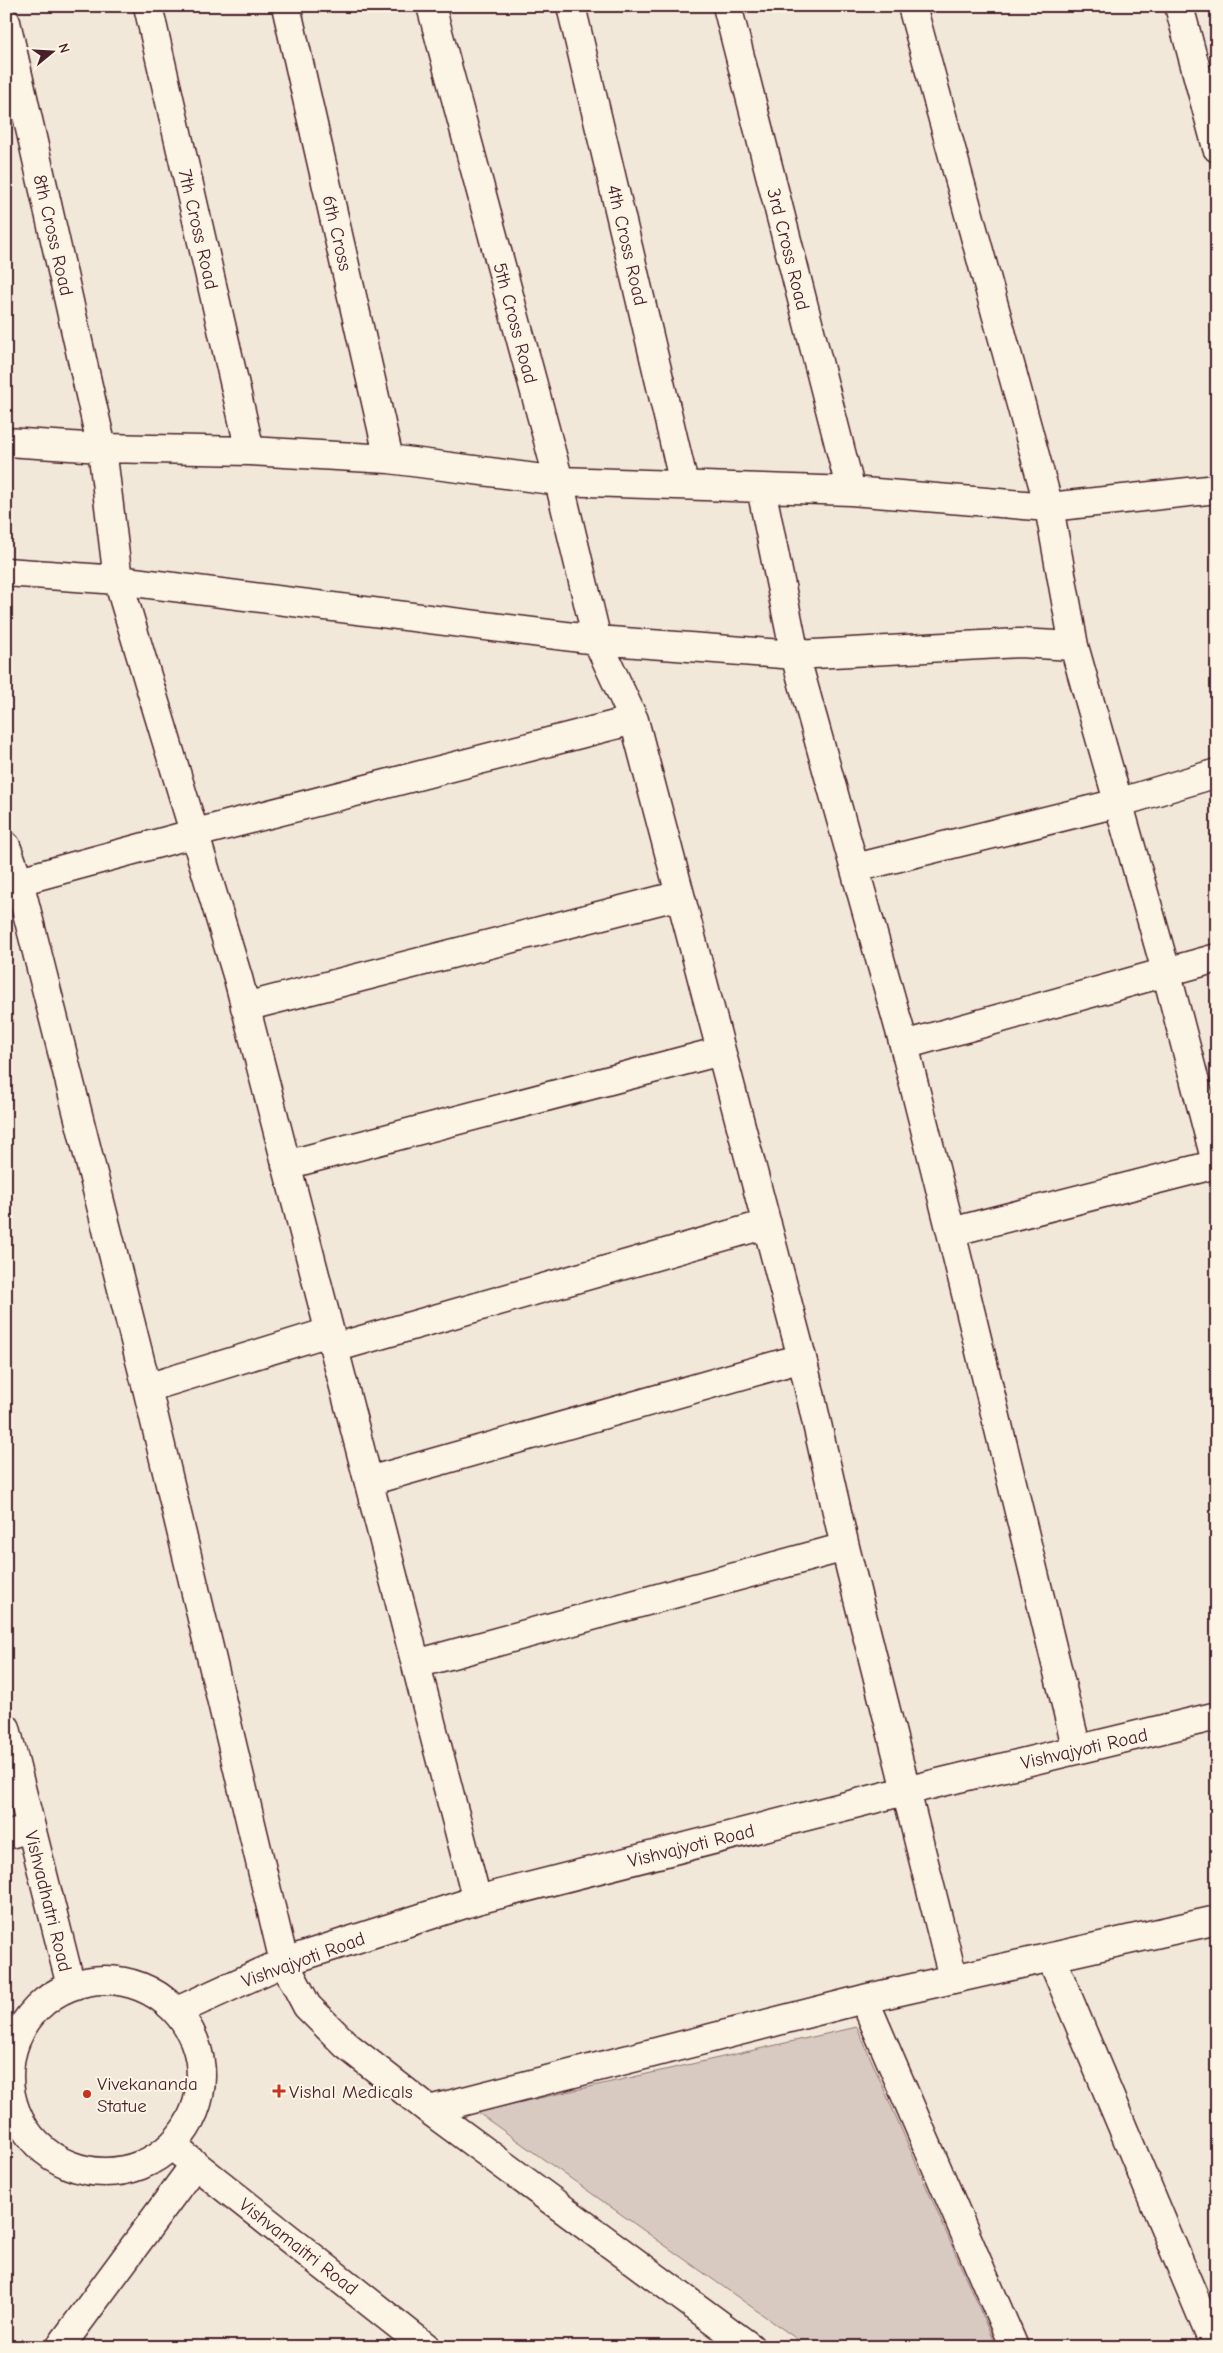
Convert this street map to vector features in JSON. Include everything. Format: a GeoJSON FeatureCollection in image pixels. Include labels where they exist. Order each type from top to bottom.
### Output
{"type":"FeatureCollection","features":[{"type":"Feature","properties":{"kind":"street","name":"7th Cross Road"},"geometry":{"type":"LineString","coordinates":[[148,6],[250,451]]}},
{"type":"Feature","properties":{"kind":"street","name":"6th Cross"},"geometry":{"type":"LineString","coordinates":[[286,6],[390,459]]}},
{"type":"Feature","properties":{"kind":"street","name":"5th Cross Road"},"geometry":{"type":"LineString","coordinates":[[431,6],[559,481],[598,640],[634,720],[802,1358],[845,1547],[953,1978]]}},
{"type":"Feature","properties":{"kind":"street","name":"4th Cross Road"},"geometry":{"type":"LineString","coordinates":[[571,6],[684,484]]}},
{"type":"Feature","properties":{"kind":"street","name":"3rd Cross Road"},"geometry":{"type":"LineString","coordinates":[[727,6],[851,491]]}},
{"type":"Feature","properties":{"kind":"street"},"geometry":{"type":"LineString","coordinates":[[912,6],[1049,506],[1074,646],[1166,971],[1217,1164],[952,1232]]}},
{"type":"Feature","properties":{"kind":"street"},"geometry":{"type":"LineString","coordinates":[[1179,6],[1217,148]]}},
{"type":"Feature","properties":{"kind":"street","name":"8th Cross Road"},"geometry":{"type":"LineString","coordinates":[[6,22],[102,448],[118,580],[196,833],[245,1007],[477,1900]]}},
{"type":"Feature","properties":{"kind":"street"},"geometry":{"type":"LineString","coordinates":[[6,442],[102,448],[250,451],[390,459],[559,481],[851,491],[1049,506],[1217,489]]}},
{"type":"Feature","properties":{"kind":"street"},"geometry":{"type":"LineString","coordinates":[[761,488],[795,655],[904,1045],[952,1232],[1077,1750]]}},
{"type":"Feature","properties":{"kind":"street"},"geometry":{"type":"LineString","coordinates":[[6,572],[118,580],[598,640],[795,655],[1019,643],[1074,646]]}},
{"type":"Feature","properties":{"kind":"street"},"geometry":{"type":"LineString","coordinates":[[19,882],[196,833],[634,720]]}},
{"type":"Feature","properties":{"kind":"street"},"geometry":{"type":"LineString","coordinates":[[855,868],[1118,803],[1217,773]]}},
{"type":"Feature","properties":{"kind":"street"},"geometry":{"type":"LineString","coordinates":[[6,846],[19,882],[147,1388],[284,1962],[307,2006],[346,2045],[429,2110],[750,2347]]}},
{"type":"Feature","properties":{"kind":"street"},"geometry":{"type":"LineString","coordinates":[[245,1007],[680,895]]}},
{"type":"Feature","properties":{"kind":"street"},"geometry":{"type":"LineString","coordinates":[[904,1045],[1217,958]]}},
{"type":"Feature","properties":{"kind":"street"},"geometry":{"type":"LineString","coordinates":[[286,1165],[721,1051]]}},
{"type":"Feature","properties":{"kind":"street"},"geometry":{"type":"LineString","coordinates":[[147,1388],[767,1224]]}},
{"type":"Feature","properties":{"kind":"street"},"geometry":{"type":"LineString","coordinates":[[369,1481],[802,1358]]}},
{"type":"Feature","properties":{"kind":"street"},"geometry":{"type":"LineString","coordinates":[[416,1664],[845,1547]]}},
{"type":"Feature","properties":{"kind":"street","name":"Vishvajyoti Road"},"geometry":{"type":"LineString","coordinates":[[176,2011],[284,1962],[477,1900],[905,1791],[1217,1716]]}},
{"type":"Feature","properties":{"kind":"street","name":"Vishvadhatri Road"},"geometry":{"type":"LineString","coordinates":[[6,1728],[19,1832],[71,1986]]}},
{"type":"Feature","properties":{"kind":"street"},"geometry":{"type":"LineString","coordinates":[[429,2110],[864,1999],[1217,1920]]}},
{"type":"Feature","properties":{"kind":"street"},"geometry":{"type":"LineString","coordinates":[[1051,1957],[1215,2347]]}},
{"type":"Feature","properties":{"kind":"street"},"geometry":{"type":"LineString","coordinates":[[90,1980],[121,1980],[151,1991],[176,2011],[194,2037],[202,2068],[199,2101],[186,2130],[172,2146],[164,2153],[136,2169],[105,2174],[73,2168],[45,2152],[24,2128],[11,2098],[8,2067],[17,2036],[35,2010],[60,1990],[71,1986],[90,1980]]}},
{"type":"Feature","properties":{"kind":"street"},"geometry":{"type":"LineString","coordinates":[[864,1999],[1014,2347]]}},
{"type":"Feature","properties":{"kind":"street","name":"Vishvamaitri Road"},"geometry":{"type":"LineString","coordinates":[[172,2146],[426,2347]]}},
{"type":"Feature","properties":{"kind":"street"},"geometry":{"type":"LineString","coordinates":[[60,2347],[195,2164]]}},
{"type":"Feature","properties":{"kind":"shaded area"},"geometry":{"type":"Polygon","coordinates":[[[857,2027],[996,2347],[808,2347],[477,2112],[857,2027]]]}},
{"type":"Feature","properties":{"kind":"place","name":"Vishal Medicals"},"geometry":{"type":"Point","coordinates":[279,2091]}},
{"type":"Feature","properties":{"kind":"place","name":"Vivekananda Statue"},"geometry":{"type":"Point","coordinates":[87,2094]}}]}
